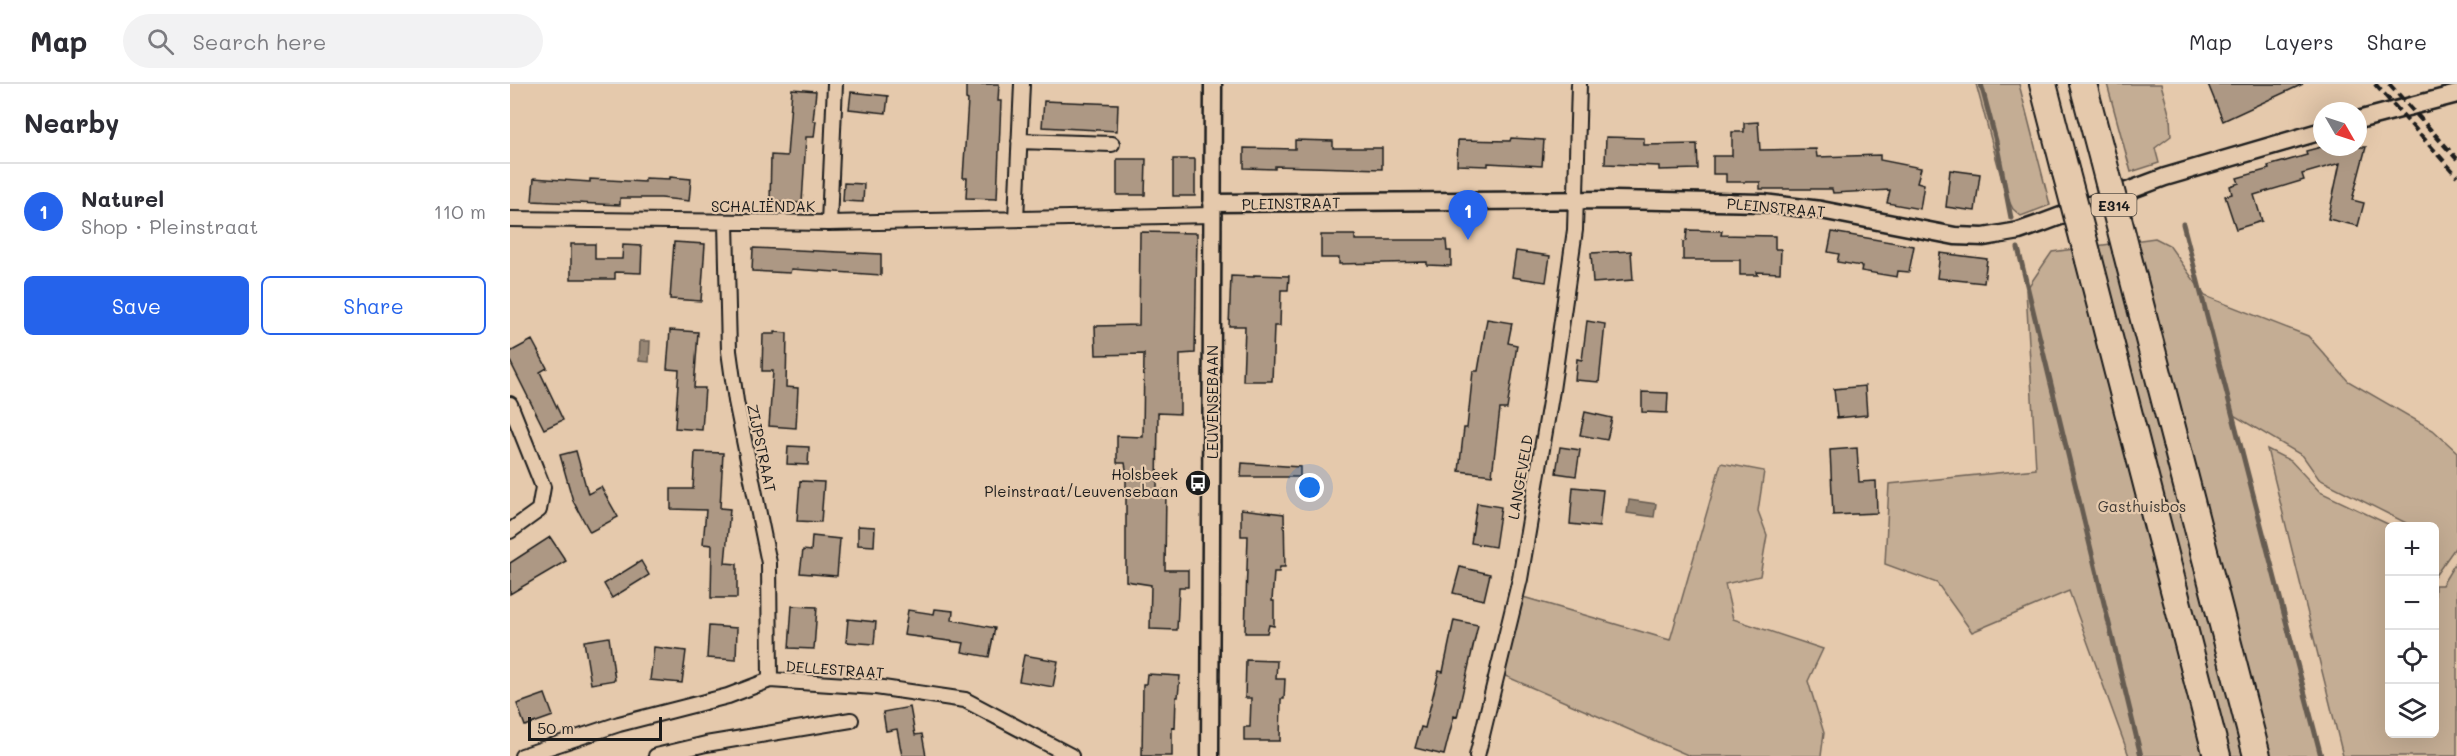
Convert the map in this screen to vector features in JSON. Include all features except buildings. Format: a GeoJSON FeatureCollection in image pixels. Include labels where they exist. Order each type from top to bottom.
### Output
{"type":"FeatureCollection","features":[{"type":"Feature","properties":{"kind":"highway","name":"E314"},"geometry":{"type":"LineString","coordinates":[[2043,84],[2217,756]]}},
{"type":"Feature","properties":{"kind":"highway","name":"E314"},"geometry":{"type":"LineString","coordinates":[[2083,84],[2257,756]]}},
{"type":"Feature","properties":{"kind":"street"},"geometry":{"type":"LineString","coordinates":[[830,223],[835,84]]}},
{"type":"Feature","properties":{"kind":"street"},"geometry":{"type":"LineString","coordinates":[[1016,219],[1022,84]]}},
{"type":"Feature","properties":{"kind":"street","name":"LEUVENSEBAAN"},"geometry":{"type":"LineString","coordinates":[[1210,756],[1214,84]]}},
{"type":"Feature","properties":{"kind":"street","name":"LANGEVELD"},"geometry":{"type":"LineString","coordinates":[[1477,756],[1520,579],[1552,390],[1575,230],[1579,84]]}},
{"type":"Feature","properties":{"kind":"street"},"geometry":{"type":"LineString","coordinates":[[2367,118],[2457,94]]}},
{"type":"Feature","properties":{"kind":"street","name":"PLEINSTRAAT"},"geometry":{"type":"LineString","coordinates":[[1212,209],[1577,201],[1762,203],[1831,212],[1955,236],[1984,237],[2019,231],[2042,224],[2164,177],[2313,134]]}},
{"type":"Feature","properties":{"kind":"street"},"geometry":{"type":"LineString","coordinates":[[1019,141],[1113,144]]}},
{"type":"Feature","properties":{"kind":"street","name":"SCHALIËNDAK"},"geometry":{"type":"LineString","coordinates":[[510,219],[830,223],[1016,219],[1212,209]]}},
{"type":"Feature","properties":{"kind":"street","name":"ZIJPSTRAAT"},"geometry":{"type":"LineString","coordinates":[[726,222],[729,351],[735,401],[770,563],[770,680]]}},
{"type":"Feature","properties":{"kind":"street"},"geometry":{"type":"LineString","coordinates":[[510,404],[543,488],[539,510],[510,531]]}},
{"type":"Feature","properties":{"kind":"street","name":"DELLESTRAAT"},"geometry":{"type":"LineString","coordinates":[[522,756],[620,724],[728,696],[770,680],[876,687],[965,700],[1071,756]]}},
{"type":"Feature","properties":{"kind":"street"},"geometry":{"type":"LineString","coordinates":[[656,756],[705,744],[851,720]]}},
{"type":"Feature","properties":{"kind":"green space"},"geometry":{"type":"Polygon","coordinates":[[[1976,84],[2019,84],[2050,205],[2021,216],[2013,209],[2006,195],[1976,84]]]}},
{"type":"Feature","properties":{"kind":"green space"},"geometry":{"type":"Polygon","coordinates":[[[2107,84],[2161,84],[2170,117],[2171,136],[2155,148],[2159,163],[2131,172],[2107,84]]]}},
{"type":"Feature","properties":{"kind":"green space","name":"Gasthuisbos"},"geometry":{"type":"Polygon","coordinates":[[[2155,238],[2169,245],[2205,296],[2308,336],[2348,381],[2433,430],[2457,452],[2457,545],[2439,570],[2439,522],[2404,522],[2319,479],[2303,456],[2232,414],[2321,756],[2129,756],[2069,591],[1972,632],[1937,583],[1885,564],[1889,484],[2036,469],[2026,290],[2052,252],[2155,238]]]}},
{"type":"Feature","properties":{"kind":"green space"},"geometry":{"type":"Polygon","coordinates":[[[2267,449],[2291,461],[2320,492],[2385,523],[2385,738],[2439,738],[2439,585],[2442,585],[2457,560],[2457,756],[2343,756],[2267,449]]]}},
{"type":"Feature","properties":{"kind":"green space"},"geometry":{"type":"Polygon","coordinates":[[[1721,463],[1764,471],[1758,511],[1767,535],[1760,576],[1725,584],[1733,619],[1823,649],[1808,681],[1824,733],[1821,756],[1690,756],[1503,675],[1523,597],[1670,640],[1721,463]]]}},
{"type":"Feature","properties":{"kind":"shaded area"},"geometry":{"type":"Polygon","coordinates":[[[640,341],[650,341],[649,362],[639,361],[640,341]]]}},
{"type":"Feature","properties":{"kind":"shaded area"},"geometry":{"type":"Polygon","coordinates":[[[1629,500],[1656,504],[1654,517],[1627,513],[1629,500]]]}},
{"type":"Feature","properties":{"kind":"waterway"},"geometry":{"type":"LineString","coordinates":[[1981,84],[1996,141],[2011,218]]}},
{"type":"Feature","properties":{"kind":"waterway"},"geometry":{"type":"LineString","coordinates":[[2183,224],[2321,756]]}},
{"type":"Feature","properties":{"kind":"waterway"},"geometry":{"type":"LineString","coordinates":[[2018,248],[2141,756]]}},
{"type":"Feature","properties":{"kind":"railway"},"geometry":{"type":"LineString","coordinates":[[2375,84],[2457,176]]}},
{"type":"Feature","properties":{"kind":"railway"},"geometry":{"type":"LineString","coordinates":[[2389,84],[2457,159]]}},
{"type":"Feature","properties":{"kind":"place","name":"Naturel"},"geometry":{"type":"Point","coordinates":[1468,240]}},
{"type":"Feature","properties":{"kind":"place","name":"Holsbeek Pleinstraat/Leuvensebaan"},"geometry":{"type":"Point","coordinates":[1198,483]}}]}
